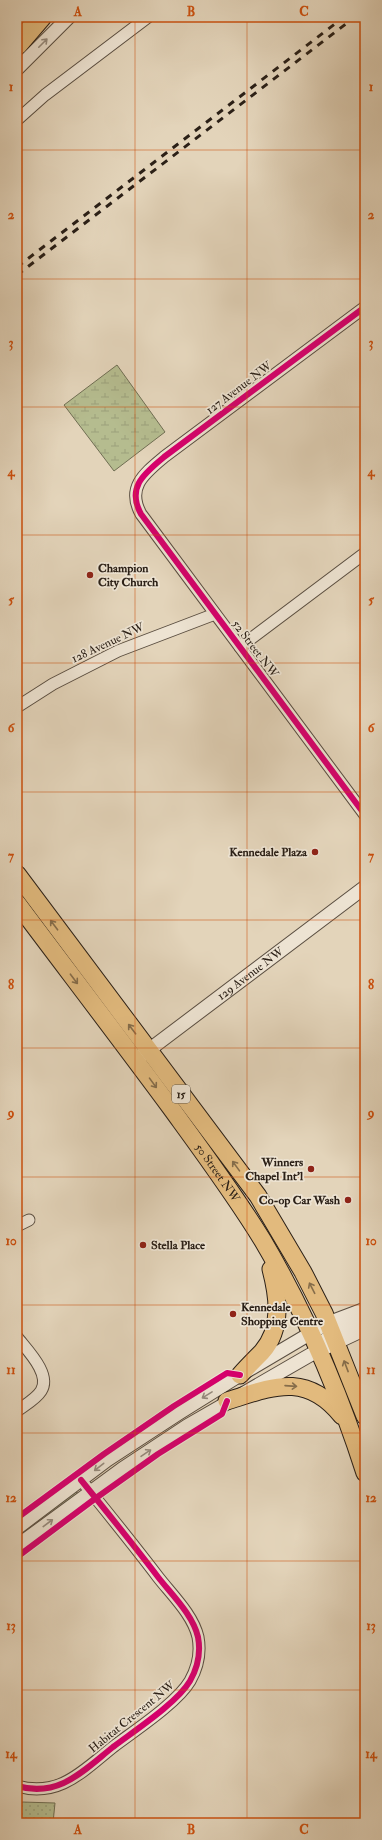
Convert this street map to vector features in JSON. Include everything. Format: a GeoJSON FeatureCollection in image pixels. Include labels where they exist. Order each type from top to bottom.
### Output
{"type":"FeatureCollection","features":[{"type":"Feature","properties":{"kind":"highway"},"geometry":{"type":"LineString","coordinates":[[17,45],[41,17]]}},
{"type":"Feature","properties":{"kind":"main road","name":"50 Street NW"},"geometry":{"type":"LineString","coordinates":[[17,874],[142,1056],[264,1243],[320,1350],[348,1423],[365,1473]]}},
{"type":"Feature","properties":{"kind":"main road","name":"50 Street NW"},"geometry":{"type":"LineString","coordinates":[[17,903],[258,1196],[303,1272],[333,1334],[365,1416]]}},
{"type":"Feature","properties":{"kind":"main road"},"geometry":{"type":"LineString","coordinates":[[240,1375],[270,1340],[276,1320],[277,1294],[264,1243]]}},
{"type":"Feature","properties":{"kind":"main road"},"geometry":{"type":"LineString","coordinates":[[227,1402],[274,1386],[299,1386],[316,1392],[323,1397],[348,1423]]}},
{"type":"Feature","properties":{"kind":"street"},"geometry":{"type":"LineString","coordinates":[[17,69],[69,17]]}},
{"type":"Feature","properties":{"kind":"street"},"geometry":{"type":"LineString","coordinates":[[17,120],[45,95],[148,17]]}},
{"type":"Feature","properties":{"kind":"street","name":"127 Avenue NW"},"geometry":{"type":"LineString","coordinates":[[135,493],[143,476],[164,457],[365,307]]}},
{"type":"Feature","properties":{"kind":"street","name":"52 Street NW"},"geometry":{"type":"LineString","coordinates":[[135,493],[136,504],[140,514],[365,815]]}},
{"type":"Feature","properties":{"kind":"street"},"geometry":{"type":"LineString","coordinates":[[240,647],[365,553]]}},
{"type":"Feature","properties":{"kind":"street","name":"128 Avenue NW"},"geometry":{"type":"LineString","coordinates":[[17,707],[53,684],[118,651],[215,614]]}},
{"type":"Feature","properties":{"kind":"street","name":"129 Avenue NW"},"geometry":{"type":"LineString","coordinates":[[142,1056],[365,887]]}},
{"type":"Feature","properties":{"kind":"street"},"geometry":{"type":"LineString","coordinates":[[17,1226],[29,1220]]}},
{"type":"Feature","properties":{"kind":"street"},"geometry":{"type":"LineString","coordinates":[[17,1546],[91,1491],[154,1447],[227,1402],[320,1350],[333,1334],[365,1309]]}},
{"type":"Feature","properties":{"kind":"street"},"geometry":{"type":"LineString","coordinates":[[333,1334],[365,1317]]}},
{"type":"Feature","properties":{"kind":"street"},"geometry":{"type":"LineString","coordinates":[[17,1528],[134,1442],[240,1375],[312,1333],[333,1334],[365,1328]]}},
{"type":"Feature","properties":{"kind":"street"},"geometry":{"type":"LineString","coordinates":[[17,1337],[42,1370],[44,1383],[41,1391],[17,1411]]}},
{"type":"Feature","properties":{"kind":"street","name":"Habitat Crescent NW"},"geometry":{"type":"LineString","coordinates":[[17,1786],[32,1789],[50,1788],[73,1778],[176,1698],[191,1680],[199,1662],[200,1650],[198,1636],[184,1610],[81,1480]]}},
{"type":"Feature","properties":{"kind":"green space"},"geometry":{"type":"Polygon","coordinates":[[[117,365],[165,432],[114,471],[64,405],[117,365]]]}},
{"type":"Feature","properties":{"kind":"green space"},"geometry":{"type":"Polygon","coordinates":[[[76,1492],[79,1494],[17,1540],[17,1534],[70,1494],[76,1492]]]}},
{"type":"Feature","properties":{"kind":"green space"},"geometry":{"type":"Polygon","coordinates":[[[22,1802],[55,1803],[53,1823],[18,1823],[22,1802]]]}},
{"type":"Feature","properties":{"kind":"railway"},"geometry":{"type":"LineString","coordinates":[[17,267],[344,17]]}},
{"type":"Feature","properties":{"kind":"railway"},"geometry":{"type":"LineString","coordinates":[[17,275],[355,17]]}},
{"type":"Feature","properties":{"kind":"cycle path"},"geometry":{"type":"LineString","coordinates":[[365,307],[164,457],[144,475],[137,488],[136,496],[141,514],[365,815]]}},
{"type":"Feature","properties":{"kind":"cycle path"},"geometry":{"type":"LineString","coordinates":[[17,1518],[104,1454],[174,1406],[227,1373],[240,1375]]}},
{"type":"Feature","properties":{"kind":"cycle path"},"geometry":{"type":"LineString","coordinates":[[17,1557],[158,1454],[222,1414],[227,1401]]}},
{"type":"Feature","properties":{"kind":"cycle path"},"geometry":{"type":"LineString","coordinates":[[17,1786],[32,1789],[46,1788],[70,1780],[81,1773],[175,1698],[190,1681],[198,1660],[198,1637],[192,1621],[187,1613],[81,1480]]}},
{"type":"Feature","properties":{"kind":"place","name":"Champion City Church"},"geometry":{"type":"Point","coordinates":[90,575]}},
{"type":"Feature","properties":{"kind":"place","name":"Kennedale Plaza"},"geometry":{"type":"Point","coordinates":[315,852]}},
{"type":"Feature","properties":{"kind":"place","name":"Winners Chapel Int'l"},"geometry":{"type":"Point","coordinates":[311,1169]}},
{"type":"Feature","properties":{"kind":"place","name":"Co-op Car Wash"},"geometry":{"type":"Point","coordinates":[348,1200]}},
{"type":"Feature","properties":{"kind":"place","name":"Stella Place"},"geometry":{"type":"Point","coordinates":[143,1245]}},
{"type":"Feature","properties":{"kind":"place","name":"Kennedale Shopping Centre"},"geometry":{"type":"Point","coordinates":[233,1314]}}]}
